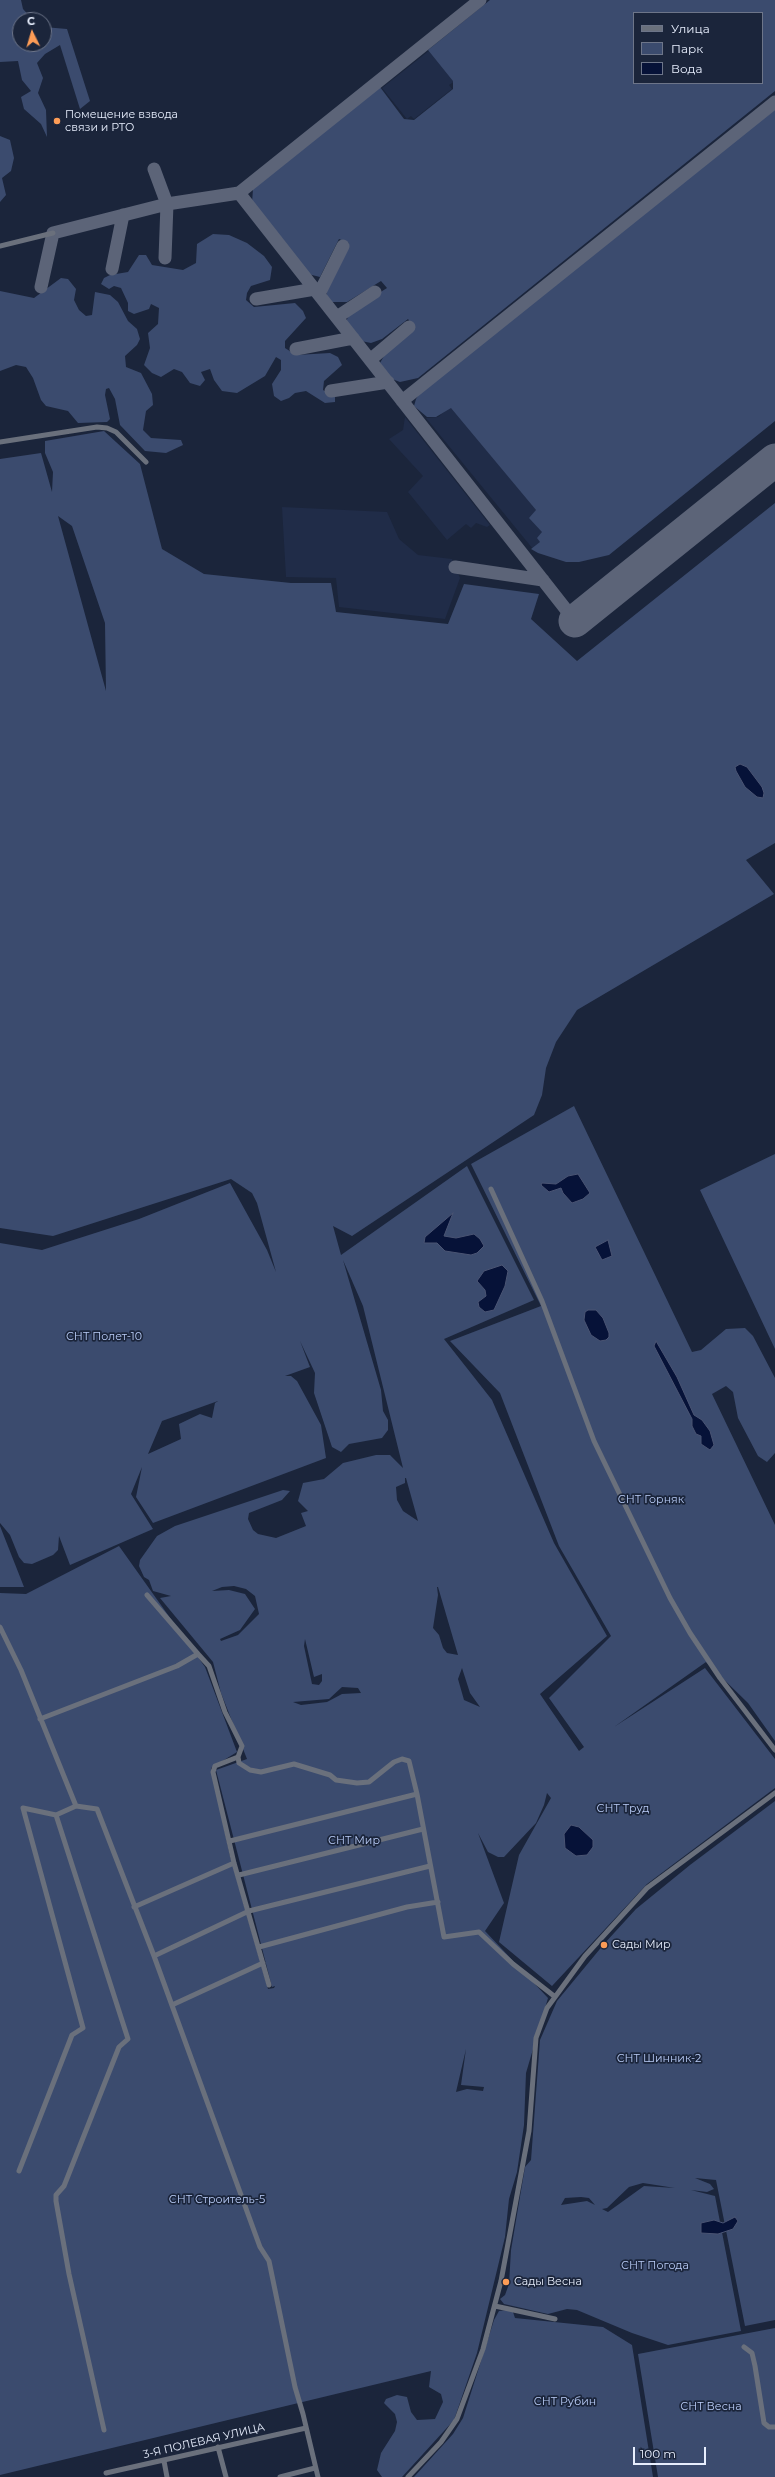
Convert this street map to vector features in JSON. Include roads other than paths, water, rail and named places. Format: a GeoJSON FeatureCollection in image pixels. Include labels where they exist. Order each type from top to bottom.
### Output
{"type":"FeatureCollection","features":[{"type":"Feature","properties":{"kind":"street"},"geometry":{"type":"LineString","coordinates":[[0,246],[53,232]]}},
{"type":"Feature","properties":{"kind":"street"},"geometry":{"type":"LineString","coordinates":[[0,442],[97,427],[107,428],[116,432],[146,462]]}},
{"type":"Feature","properties":{"kind":"street"},"geometry":{"type":"LineString","coordinates":[[491,1189],[542,1301],[597,1448],[670,1598],[690,1633],[720,1678],[775,1750]]}},
{"type":"Feature","properties":{"kind":"street"},"geometry":{"type":"LineString","coordinates":[[147,1595],[209,1666],[225,1712],[242,1746],[238,1757],[240,1763],[250,1770],[261,1772],[294,1764],[330,1775],[336,1780],[357,1784],[369,1782],[394,1762],[402,1759],[409,1761],[417,1794],[444,1937],[479,1932],[513,1964],[554,1996]]}},
{"type":"Feature","properties":{"kind":"street"},"geometry":{"type":"LineString","coordinates":[[0,1628],[21,1670],[76,1806]]}},
{"type":"Feature","properties":{"kind":"street"},"geometry":{"type":"LineString","coordinates":[[40,1719],[177,1666],[198,1654]]}},
{"type":"Feature","properties":{"kind":"street"},"geometry":{"type":"LineString","coordinates":[[238,1757],[215,1766],[212,1772],[230,1841],[234,1863],[239,1875],[269,1985]]}},
{"type":"Feature","properties":{"kind":"street"},"geometry":{"type":"LineString","coordinates":[[408,2477],[441,2442],[457,2419],[483,2349],[501,2281],[529,2132],[536,2038],[547,2008],[554,1996],[603,1935],[647,1888],[775,1793]]}},
{"type":"Feature","properties":{"kind":"street"},"geometry":{"type":"LineString","coordinates":[[230,1841],[417,1794]]}},
{"type":"Feature","properties":{"kind":"street"},"geometry":{"type":"LineString","coordinates":[[19,2171],[72,2035],[83,2028],[23,1808],[56,1815],[76,1806],[97,1810],[154,1956],[260,2247],[269,2262],[294,2387],[318,2477]]}},
{"type":"Feature","properties":{"kind":"street"},"geometry":{"type":"LineString","coordinates":[[56,1815],[128,2039],[118,2047],[64,2186],[56,2195],[69,2274],[104,2430]]}},
{"type":"Feature","properties":{"kind":"street"},"geometry":{"type":"LineString","coordinates":[[239,1875],[423,1829]]}},
{"type":"Feature","properties":{"kind":"street"},"geometry":{"type":"LineString","coordinates":[[134,1907],[234,1863]]}},
{"type":"Feature","properties":{"kind":"street"},"geometry":{"type":"LineString","coordinates":[[154,1956],[249,1911],[430,1866]]}},
{"type":"Feature","properties":{"kind":"street"},"geometry":{"type":"LineString","coordinates":[[259,1947],[408,1907],[438,1902]]}},
{"type":"Feature","properties":{"kind":"street"},"geometry":{"type":"LineString","coordinates":[[172,2005],[263,1963]]}},
{"type":"Feature","properties":{"kind":"street"},"geometry":{"type":"LineString","coordinates":[[495,2306],[556,2319]]}},
{"type":"Feature","properties":{"kind":"street"},"geometry":{"type":"LineString","coordinates":[[744,2346],[752,2353],[764,2422],[769,2427],[775,2427]]}},
{"type":"Feature","properties":{"kind":"street","name":"3-Я ПОЛЕВАЯ УЛИЦА"},"geometry":{"type":"LineString","coordinates":[[106,2473],[306,2428]]}},
{"type":"Feature","properties":{"kind":"street"},"geometry":{"type":"LineString","coordinates":[[218,2447],[226,2477]]}},
{"type":"Feature","properties":{"kind":"street"},"geometry":{"type":"LineString","coordinates":[[164,2461],[167,2477]]}},
{"type":"Feature","properties":{"kind":"street"},"geometry":{"type":"LineString","coordinates":[[280,2477],[315,2468]]}},
{"type":"Feature","properties":{"kind":"water"},"geometry":{"type":"Polygon","coordinates":[[[740,764],[747,767],[762,787],[764,793],[763,798],[757,797],[745,787],[735,767],[740,764]]]}},
{"type":"Feature","properties":{"kind":"water"},"geometry":{"type":"Polygon","coordinates":[[[578,1174],[590,1193],[583,1199],[572,1203],[563,1193],[561,1188],[549,1192],[541,1185],[542,1183],[556,1184],[568,1176],[578,1174]]]}},
{"type":"Feature","properties":{"kind":"water"},"geometry":{"type":"Polygon","coordinates":[[[453,1213],[444,1236],[456,1238],[474,1234],[480,1239],[484,1246],[477,1253],[471,1255],[445,1251],[437,1243],[424,1243],[425,1237],[453,1213]]]}},
{"type":"Feature","properties":{"kind":"water"},"geometry":{"type":"Polygon","coordinates":[[[608,1240],[612,1256],[602,1260],[595,1247],[608,1240]]]}},
{"type":"Feature","properties":{"kind":"water"},"geometry":{"type":"Polygon","coordinates":[[[502,1265],[508,1271],[505,1286],[494,1310],[485,1312],[479,1307],[478,1302],[486,1296],[485,1290],[477,1281],[484,1271],[502,1265]]]}},
{"type":"Feature","properties":{"kind":"water"},"geometry":{"type":"Polygon","coordinates":[[[588,1310],[596,1310],[603,1318],[609,1333],[609,1337],[606,1340],[600,1341],[591,1335],[584,1320],[585,1312],[588,1310]]]}},
{"type":"Feature","properties":{"kind":"water"},"geometry":{"type":"Polygon","coordinates":[[[656,1341],[677,1377],[694,1415],[702,1420],[710,1431],[714,1445],[710,1450],[701,1444],[701,1436],[696,1434],[692,1426],[692,1419],[654,1346],[656,1341]]]}},
{"type":"Feature","properties":{"kind":"water"},"geometry":{"type":"Polygon","coordinates":[[[571,1825],[579,1827],[593,1840],[593,1847],[587,1855],[576,1856],[565,1848],[564,1834],[571,1825]]]}},
{"type":"Feature","properties":{"kind":"water"},"geometry":{"type":"Polygon","coordinates":[[[735,2217],[738,2221],[733,2229],[718,2234],[701,2233],[701,2223],[714,2220],[723,2223],[735,2217]]]}},
{"type":"Feature","properties":{"kind":"place","name":"Помещение взвода связи и РТО"},"geometry":{"type":"Point","coordinates":[57,121]}},
{"type":"Feature","properties":{"kind":"place","name":"Сады Мир"},"geometry":{"type":"Point","coordinates":[604,1945]}},
{"type":"Feature","properties":{"kind":"place","name":"Сады Весна"},"geometry":{"type":"Point","coordinates":[506,2282]}},
{"type":"Feature","properties":{"kind":"park label","name":"СНТ Полет-10"},"geometry":{"type":"Point","coordinates":[104,1337]}},
{"type":"Feature","properties":{"kind":"park label","name":"СНТ Горняк"},"geometry":{"type":"Point","coordinates":[651,1500]}},
{"type":"Feature","properties":{"kind":"park label","name":"СНТ Труд"},"geometry":{"type":"Point","coordinates":[623,1809]}},
{"type":"Feature","properties":{"kind":"park label","name":"СНТ Мир"},"geometry":{"type":"Point","coordinates":[354,1841]}},
{"type":"Feature","properties":{"kind":"park label","name":"СНТ Шинник-2"},"geometry":{"type":"Point","coordinates":[659,2059]}},
{"type":"Feature","properties":{"kind":"park label","name":"СНТ Строитель-5"},"geometry":{"type":"Point","coordinates":[217,2200]}},
{"type":"Feature","properties":{"kind":"park label","name":"СНТ Погода"},"geometry":{"type":"Point","coordinates":[655,2266]}},
{"type":"Feature","properties":{"kind":"park label","name":"СНТ Рубин"},"geometry":{"type":"Point","coordinates":[565,2402]}},
{"type":"Feature","properties":{"kind":"park label","name":"СНТ Весна"},"geometry":{"type":"Point","coordinates":[711,2407]}}]}
